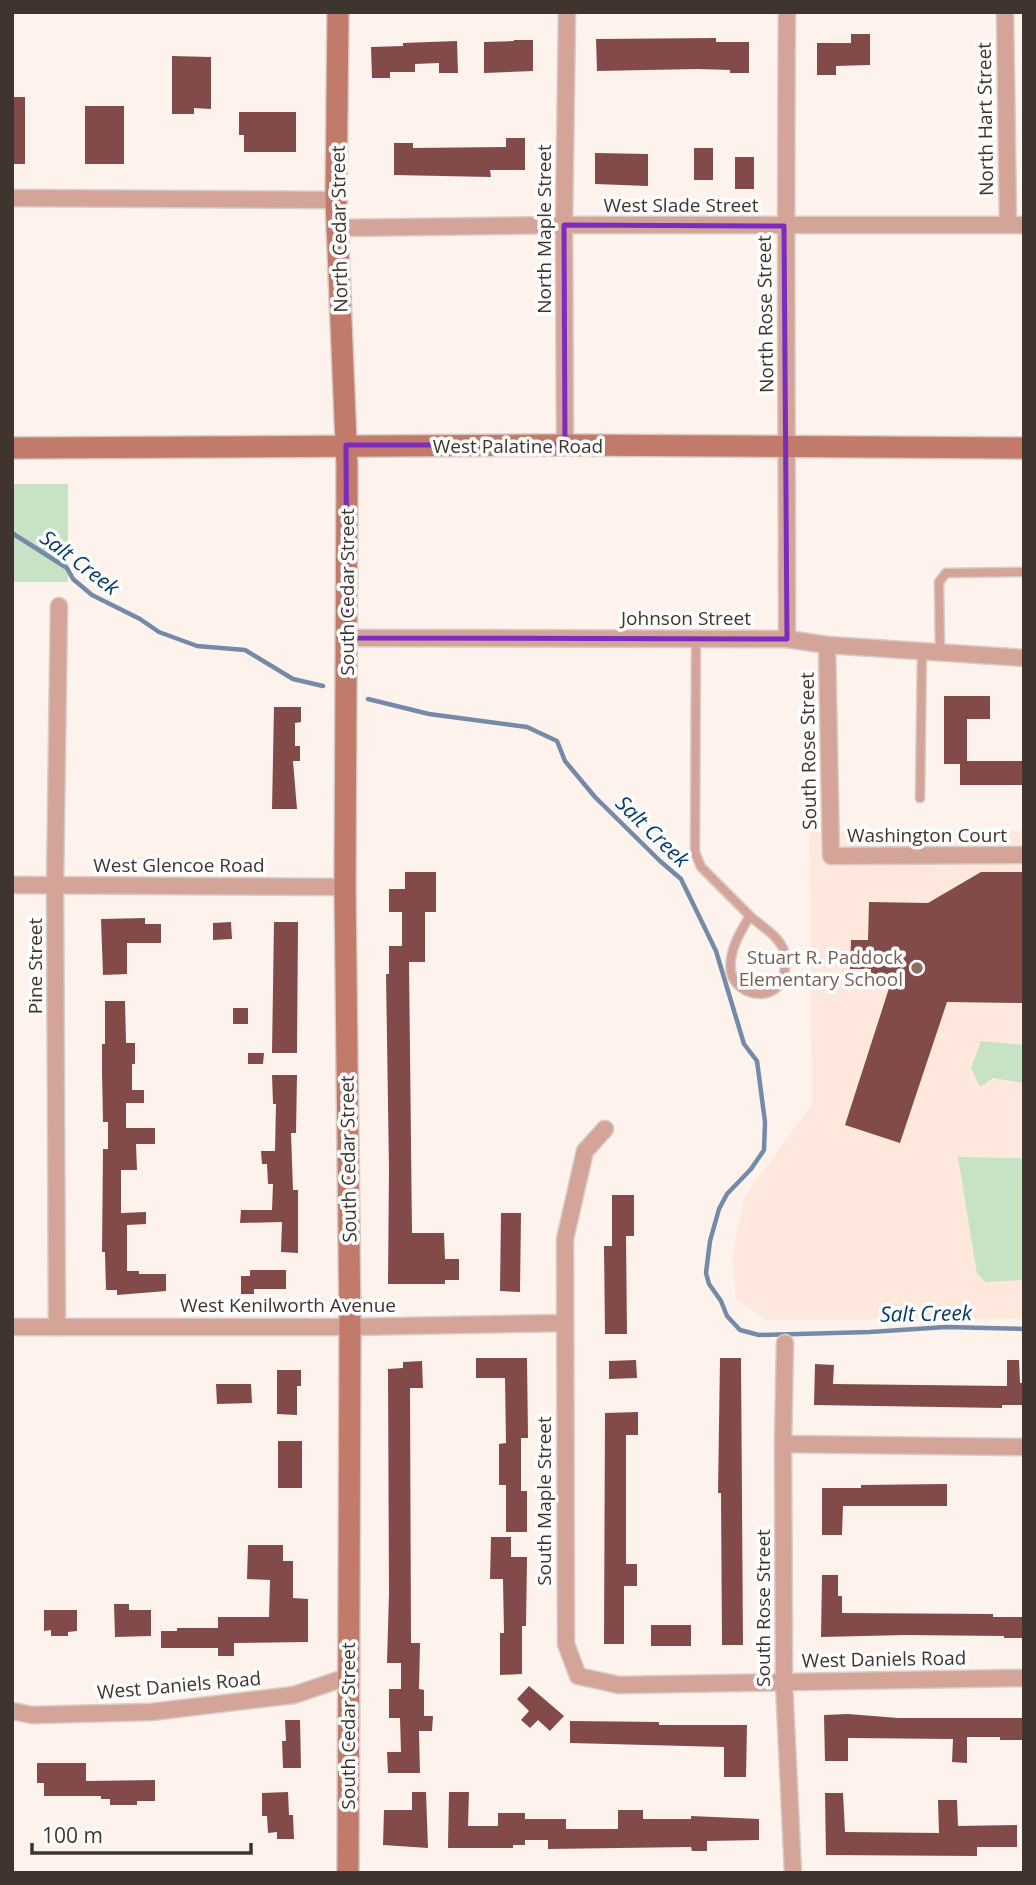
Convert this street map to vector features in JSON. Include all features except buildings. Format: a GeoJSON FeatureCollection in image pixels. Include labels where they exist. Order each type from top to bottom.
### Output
{"type":"FeatureCollection","features":[{"type":"Feature","properties":{"kind":"street","name":"North Cedar Street"},"geometry":{"type":"LineString","coordinates":[[338,12],[336,200],[346,446]]}},
{"type":"Feature","properties":{"kind":"street","name":"North Maple Street"},"geometry":{"type":"LineString","coordinates":[[565,446],[567,12]]}},
{"type":"Feature","properties":{"kind":"street","name":"North Rose Street"},"geometry":{"type":"LineString","coordinates":[[787,12],[785,226],[788,447]]}},
{"type":"Feature","properties":{"kind":"street","name":"North Hart Street"},"geometry":{"type":"LineString","coordinates":[[1005,12],[1016,225]]}},
{"type":"Feature","properties":{"kind":"street"},"geometry":{"type":"LineString","coordinates":[[12,198],[336,200]]}},
{"type":"Feature","properties":{"kind":"street","name":"West Slade Street"},"geometry":{"type":"LineString","coordinates":[[338,228],[1016,225]]}},
{"type":"Feature","properties":{"kind":"street","name":"South Cedar Street"},"geometry":{"type":"LineString","coordinates":[[346,446],[345,887],[350,1327],[348,1873]]}},
{"type":"Feature","properties":{"kind":"street"},"geometry":{"type":"LineString","coordinates":[[787,639],[788,447]]}},
{"type":"Feature","properties":{"kind":"street","name":"West Palatine Road"},"geometry":{"type":"LineString","coordinates":[[12,448],[1024,448]]}},
{"type":"Feature","properties":{"kind":"street","name":"Pine Street"},"geometry":{"type":"LineString","coordinates":[[57,1327],[55,885],[58,606]]}},
{"type":"Feature","properties":{"kind":"street","name":"Johnson Street"},"geometry":{"type":"LineString","coordinates":[[347,638],[787,639],[827,645],[1024,658]]}},
{"type":"Feature","properties":{"kind":"street","name":"South Rose Street"},"geometry":{"type":"LineString","coordinates":[[827,645],[831,856]]}},
{"type":"Feature","properties":{"kind":"street","name":"Washington Court"},"geometry":{"type":"LineString","coordinates":[[831,856],[1024,855]]}},
{"type":"Feature","properties":{"kind":"street","name":"West Glencoe Road"},"geometry":{"type":"LineString","coordinates":[[12,885],[345,887]]}},
{"type":"Feature","properties":{"kind":"street","name":"South Maple Street"},"geometry":{"type":"LineString","coordinates":[[578,1676],[566,1644],[565,1238],[585,1150],[605,1129]]}},
{"type":"Feature","properties":{"kind":"street","name":"West Kenilworth Avenue"},"geometry":{"type":"LineString","coordinates":[[12,1327],[350,1327],[564,1323]]}},
{"type":"Feature","properties":{"kind":"street","name":"South Rose Street"},"geometry":{"type":"LineString","coordinates":[[785,1343],[784,1682],[793,1873]]}},
{"type":"Feature","properties":{"kind":"street"},"geometry":{"type":"LineString","coordinates":[[783,1444],[1024,1447]]}},
{"type":"Feature","properties":{"kind":"street","name":"West Daniels Road"},"geometry":{"type":"LineString","coordinates":[[578,1676],[619,1685],[1024,1678]]}},
{"type":"Feature","properties":{"kind":"street","name":"West Daniels Road"},"geometry":{"type":"LineString","coordinates":[[12,1711],[32,1715],[151,1713],[294,1695],[347,1677]]}},
{"type":"Feature","properties":{"kind":"lane"},"geometry":{"type":"LineString","coordinates":[[940,652],[939,582],[942,576],[946,573],[1024,572]]}},
{"type":"Feature","properties":{"kind":"lane"},"geometry":{"type":"LineString","coordinates":[[696,639],[695,852],[701,867],[776,939],[786,952],[784,976],[779,987],[763,995],[747,991],[736,983],[731,971],[738,936],[750,916]]}},
{"type":"Feature","properties":{"kind":"lane"},"geometry":{"type":"LineString","coordinates":[[919,797],[922,651]]}},
{"type":"Feature","properties":{"kind":"highlighted area"},"geometry":{"type":"Polygon","coordinates":[[[564,225],[784,226],[787,639],[347,638],[346,445],[565,445],[564,225]]]}},
{"type":"Feature","properties":{"kind":"shaded area","name":"Stuart R. Paddock Elementary School"},"geometry":{"type":"Polygon","coordinates":[[[1024,831],[1024,1319],[766,1320],[736,1299],[732,1255],[744,1198],[812,1104],[809,832],[1024,831]]]}},
{"type":"Feature","properties":{"kind":"green space"},"geometry":{"type":"Polygon","coordinates":[[[12,484],[68,484],[68,582],[12,582],[12,484]]]}},
{"type":"Feature","properties":{"kind":"green space"},"geometry":{"type":"Polygon","coordinates":[[[981,1041],[1024,1045],[1024,1083],[993,1078],[980,1087],[971,1068],[981,1041]]]}},
{"type":"Feature","properties":{"kind":"green space"},"geometry":{"type":"Polygon","coordinates":[[[958,1157],[1024,1158],[1024,1280],[986,1282],[977,1274],[958,1157]]]}},
{"type":"Feature","properties":{"kind":"waterway","name":"Salt Creek"},"geometry":{"type":"LineString","coordinates":[[12,533],[67,568],[73,579],[92,595],[140,619],[159,632],[197,646],[245,650],[293,679],[323,686]]}},
{"type":"Feature","properties":{"kind":"waterway","name":"Salt Creek"},"geometry":{"type":"LineString","coordinates":[[368,699],[429,714],[527,727],[557,741],[565,761],[595,797],[681,879],[716,951],[744,1044],[757,1061],[765,1122],[764,1150],[751,1169],[727,1194],[719,1209],[710,1241],[706,1273],[709,1284],[721,1301],[727,1316],[740,1330],[759,1335],[946,1327],[1024,1329]]}},
{"type":"Feature","properties":{"kind":"place","name":"Stuart R. Paddock Elementary School"},"geometry":{"type":"Point","coordinates":[917,968]}}]}
